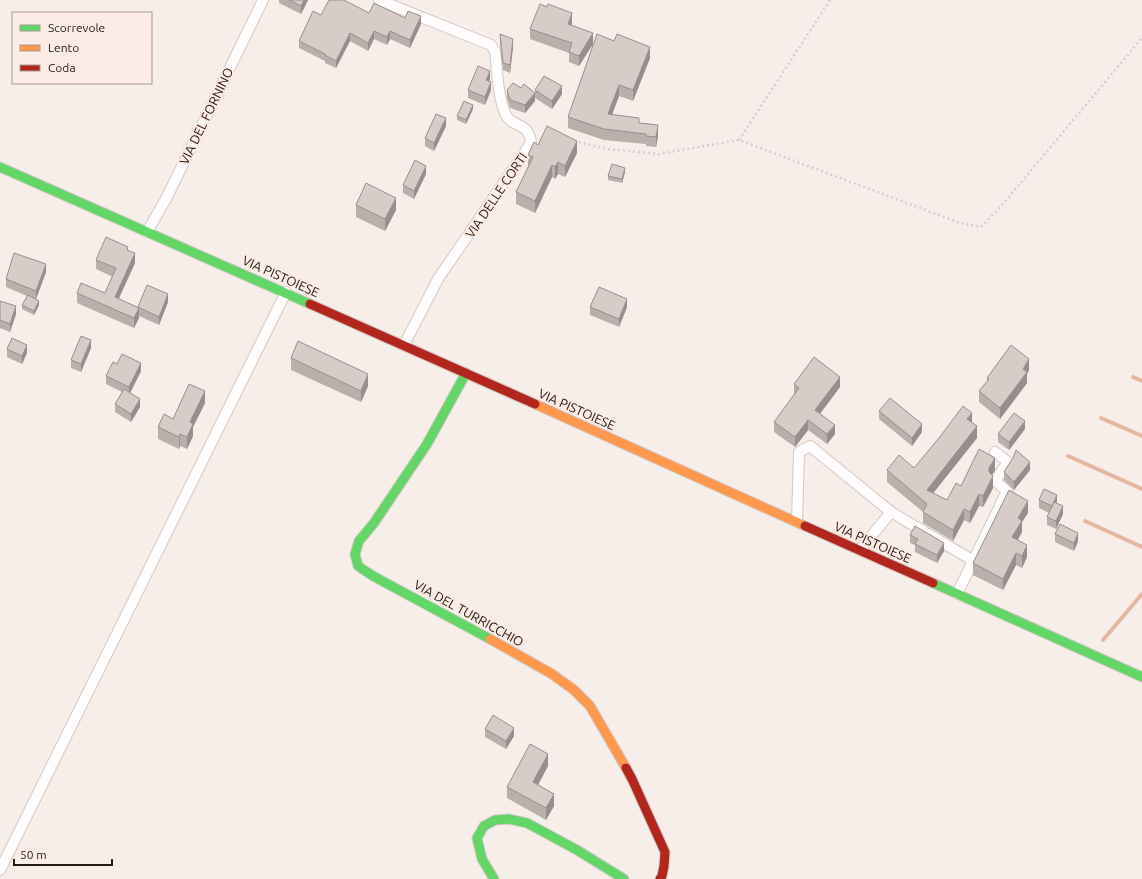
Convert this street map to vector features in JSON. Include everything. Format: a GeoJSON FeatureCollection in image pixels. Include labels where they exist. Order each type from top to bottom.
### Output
{"type":"FeatureCollection","features":[{"type":"Feature","properties":{"kind":"main road","name":"VIA PISTOIESE"},"geometry":{"type":"LineString","coordinates":[[0,167],[286,292],[1142,677]]}},
{"type":"Feature","properties":{"kind":"main road","name":"VIA DEL TURRICCHIO"},"geometry":{"type":"LineString","coordinates":[[466,373],[427,444],[374,523],[359,541],[355,554],[358,566],[373,576],[473,629],[552,674],[574,690],[590,706],[632,779],[665,852],[664,866],[660,879]]}},
{"type":"Feature","properties":{"kind":"main road"},"geometry":{"type":"LineString","coordinates":[[494,879],[482,859],[477,838],[484,826],[495,820],[509,819],[534,826],[624,879]]}},
{"type":"Feature","properties":{"kind":"street","name":"VIA DEL FORNINO"},"geometry":{"type":"LineString","coordinates":[[147,232],[166,197],[263,0]]}},
{"type":"Feature","properties":{"kind":"street","name":"VIA DELLE CORTI"},"geometry":{"type":"LineString","coordinates":[[379,0],[491,45],[495,51],[502,106],[506,117],[527,130],[531,143],[438,279],[404,345]]}},
{"type":"Feature","properties":{"kind":"street"},"geometry":{"type":"LineString","coordinates":[[0,870],[286,292]]}},
{"type":"Feature","properties":{"kind":"street"},"geometry":{"type":"LineString","coordinates":[[797,522],[799,452],[810,446],[891,512],[972,560]]}},
{"type":"Feature","properties":{"kind":"street"},"geometry":{"type":"LineString","coordinates":[[957,594],[972,560],[1007,491],[995,481],[1008,462],[995,452]]}},
{"type":"Feature","properties":{"kind":"street"},"geometry":{"type":"LineString","coordinates":[[860,550],[891,512]]}},
{"type":"Feature","properties":{"kind":"path"},"geometry":{"type":"LineString","coordinates":[[739,140],[830,0]]}},
{"type":"Feature","properties":{"kind":"path"},"geometry":{"type":"LineString","coordinates":[[571,140],[607,149],[659,154],[739,140],[960,223],[981,227],[1002,205],[1142,38]]}},
{"type":"Feature","properties":{"kind":"building"},"geometry":{"type":"Polygon","coordinates":[[[289,0],[304,0],[301,6],[289,0]]]}},
{"type":"Feature","properties":{"kind":"building"},"geometry":{"type":"Polygon","coordinates":[[[329,0],[344,0],[369,13],[374,3],[405,18],[408,11],[421,16],[410,40],[390,31],[387,37],[374,31],[368,43],[350,33],[336,61],[299,41],[313,11],[321,15],[329,0]]]}},
{"type":"Feature","properties":{"kind":"building"},"geometry":{"type":"Polygon","coordinates":[[[540,4],[547,7],[548,4],[572,13],[568,24],[593,33],[579,56],[569,52],[572,43],[530,29],[540,4]]]}},
{"type":"Feature","properties":{"kind":"building"},"geometry":{"type":"Polygon","coordinates":[[[500,34],[513,39],[510,65],[503,63],[500,34]]]}},
{"type":"Feature","properties":{"kind":"building"},"geometry":{"type":"Polygon","coordinates":[[[597,34],[614,41],[617,34],[650,47],[633,90],[619,85],[608,114],[639,118],[639,123],[658,125],[656,137],[646,136],[646,134],[604,129],[568,117],[597,34]]]}},
{"type":"Feature","properties":{"kind":"building"},"geometry":{"type":"Polygon","coordinates":[[[478,66],[490,71],[486,80],[491,82],[485,97],[468,90],[478,66]]]}},
{"type":"Feature","properties":{"kind":"building"},"geometry":{"type":"Polygon","coordinates":[[[544,76],[562,86],[552,101],[535,90],[544,76]]]}},
{"type":"Feature","properties":{"kind":"building"},"geometry":{"type":"Polygon","coordinates":[[[513,83],[521,88],[524,84],[535,93],[525,105],[510,100],[507,90],[513,83]]]}},
{"type":"Feature","properties":{"kind":"building"},"geometry":{"type":"Polygon","coordinates":[[[464,101],[473,105],[466,120],[457,116],[464,101]]]}},
{"type":"Feature","properties":{"kind":"building"},"geometry":{"type":"Polygon","coordinates":[[[436,114],[446,118],[434,143],[425,138],[436,114]]]}},
{"type":"Feature","properties":{"kind":"building"},"geometry":{"type":"Polygon","coordinates":[[[547,126],[577,141],[565,166],[558,162],[555,167],[552,165],[535,201],[516,192],[533,157],[528,155],[534,142],[538,145],[547,126]]]}},
{"type":"Feature","properties":{"kind":"building"},"geometry":{"type":"Polygon","coordinates":[[[415,160],[426,166],[414,191],[403,185],[415,160]]]}},
{"type":"Feature","properties":{"kind":"building"},"geometry":{"type":"Polygon","coordinates":[[[612,164],[625,168],[622,179],[608,176],[612,164]]]}},
{"type":"Feature","properties":{"kind":"building"},"geometry":{"type":"Polygon","coordinates":[[[366,183],[396,198],[385,219],[356,205],[366,183]]]}},
{"type":"Feature","properties":{"kind":"building"},"geometry":{"type":"Polygon","coordinates":[[[106,237],[128,247],[127,250],[135,253],[115,297],[139,308],[134,318],[77,293],[81,283],[105,293],[116,268],[96,260],[106,237]]]}},
{"type":"Feature","properties":{"kind":"building"},"geometry":{"type":"Polygon","coordinates":[[[14,253],[46,264],[36,291],[6,279],[14,253]]]}},
{"type":"Feature","properties":{"kind":"building"},"geometry":{"type":"Polygon","coordinates":[[[147,285],[168,294],[159,317],[138,307],[147,285]]]}},
{"type":"Feature","properties":{"kind":"building"},"geometry":{"type":"Polygon","coordinates":[[[599,287],[627,299],[619,319],[590,307],[599,287]]]}},
{"type":"Feature","properties":{"kind":"building"},"geometry":{"type":"Polygon","coordinates":[[[28,295],[39,301],[34,311],[22,305],[28,295]]]}},
{"type":"Feature","properties":{"kind":"building"},"geometry":{"type":"Polygon","coordinates":[[[0,301],[16,306],[10,324],[0,320],[0,301]]]}},
{"type":"Feature","properties":{"kind":"building"},"geometry":{"type":"Polygon","coordinates":[[[81,336],[91,340],[81,364],[71,360],[81,336]]]}},
{"type":"Feature","properties":{"kind":"building"},"geometry":{"type":"Polygon","coordinates":[[[12,338],[27,345],[22,356],[7,349],[12,338]]]}},
{"type":"Feature","properties":{"kind":"building"},"geometry":{"type":"Polygon","coordinates":[[[298,341],[368,374],[361,391],[291,358],[298,341]]]}},
{"type":"Feature","properties":{"kind":"building"},"geometry":{"type":"Polygon","coordinates":[[[1011,345],[1029,359],[1023,369],[1027,372],[1000,408],[979,391],[989,379],[987,378],[1011,345]]]}},
{"type":"Feature","properties":{"kind":"building"},"geometry":{"type":"Polygon","coordinates":[[[122,354],[141,363],[129,387],[106,376],[113,362],[117,364],[122,354]]]}},
{"type":"Feature","properties":{"kind":"building"},"geometry":{"type":"Polygon","coordinates":[[[814,357],[840,377],[815,410],[835,425],[827,434],[808,420],[795,437],[774,422],[799,388],[794,384],[814,357]]]}},
{"type":"Feature","properties":{"kind":"building"},"geometry":{"type":"Polygon","coordinates":[[[189,384],[205,391],[190,422],[193,424],[187,437],[180,434],[179,437],[158,427],[164,414],[173,419],[189,384]]]}},
{"type":"Feature","properties":{"kind":"building"},"geometry":{"type":"Polygon","coordinates":[[[124,389],[140,399],[131,414],[115,404],[124,389]]]}},
{"type":"Feature","properties":{"kind":"building"},"geometry":{"type":"Polygon","coordinates":[[[890,398],[922,424],[912,438],[879,411],[890,398]]]}},
{"type":"Feature","properties":{"kind":"building"},"geometry":{"type":"Polygon","coordinates":[[[963,406],[972,413],[967,419],[977,426],[927,490],[947,500],[956,483],[961,486],[979,449],[995,458],[989,468],[989,472],[993,476],[983,496],[979,494],[970,512],[964,509],[953,530],[923,512],[927,504],[887,470],[899,455],[914,468],[963,406]]]}},
{"type":"Feature","properties":{"kind":"building"},"geometry":{"type":"Polygon","coordinates":[[[1014,413],[1025,421],[1009,442],[998,434],[1014,413]]]}},
{"type":"Feature","properties":{"kind":"building"},"geometry":{"type":"Polygon","coordinates":[[[1016,450],[1030,462],[1014,482],[1004,472],[1016,450]]]}},
{"type":"Feature","properties":{"kind":"building"},"geometry":{"type":"Polygon","coordinates":[[[1044,489],[1057,495],[1052,506],[1039,500],[1044,489]]]}},
{"type":"Feature","properties":{"kind":"building"},"geometry":{"type":"Polygon","coordinates":[[[1009,490],[1028,501],[1018,518],[1022,521],[1012,537],[1027,545],[1022,556],[1016,553],[1003,579],[973,563],[1009,490]]]}},
{"type":"Feature","properties":{"kind":"building"},"geometry":{"type":"Polygon","coordinates":[[[1054,502],[1063,506],[1056,521],[1047,517],[1054,502]]]}},
{"type":"Feature","properties":{"kind":"building"},"geometry":{"type":"Polygon","coordinates":[[[1060,524],[1078,533],[1074,543],[1055,534],[1060,524]]]}},
{"type":"Feature","properties":{"kind":"building"},"geometry":{"type":"Polygon","coordinates":[[[915,526],[944,543],[937,555],[915,544],[918,539],[910,535],[915,526]]]}},
{"type":"Feature","properties":{"kind":"building"},"geometry":{"type":"Polygon","coordinates":[[[493,715],[514,728],[506,741],[485,729],[493,715]]]}},
{"type":"Feature","properties":{"kind":"building"},"geometry":{"type":"Polygon","coordinates":[[[530,744],[548,754],[533,782],[554,794],[546,808],[507,787],[530,744]]]}},
{"type":"Feature","properties":{"kind":"waterway"},"geometry":{"type":"LineString","coordinates":[[1133,377],[1142,381]]}},
{"type":"Feature","properties":{"kind":"waterway"},"geometry":{"type":"LineString","coordinates":[[1101,418],[1142,436]]}},
{"type":"Feature","properties":{"kind":"waterway"},"geometry":{"type":"LineString","coordinates":[[1068,456],[1142,489]]}},
{"type":"Feature","properties":{"kind":"waterway"},"geometry":{"type":"LineString","coordinates":[[1085,521],[1142,547]]}},
{"type":"Feature","properties":{"kind":"waterway"},"geometry":{"type":"LineString","coordinates":[[1103,640],[1142,594]]}},
{"type":"Feature","properties":{"kind":"traffic: fast"},"geometry":{"type":"LineString","coordinates":[[0,167],[310,304]]}},
{"type":"Feature","properties":{"kind":"traffic: fast"},"geometry":{"type":"LineString","coordinates":[[466,373],[427,444],[374,523],[359,541],[355,554],[358,566],[373,576],[490,639]]}},
{"type":"Feature","properties":{"kind":"traffic: fast"},"geometry":{"type":"LineString","coordinates":[[933,583],[1142,677]]}},
{"type":"Feature","properties":{"kind":"traffic: fast"},"geometry":{"type":"LineString","coordinates":[[494,879],[482,859],[477,838],[484,826],[495,820],[509,819],[527,823],[577,850],[624,879]]}},
{"type":"Feature","properties":{"kind":"traffic: slow"},"geometry":{"type":"LineString","coordinates":[[535,404],[805,526]]}},
{"type":"Feature","properties":{"kind":"traffic: slow"},"geometry":{"type":"LineString","coordinates":[[490,639],[552,674],[574,690],[590,706],[626,768]]}},
{"type":"Feature","properties":{"kind":"traffic: jam"},"geometry":{"type":"LineString","coordinates":[[310,304],[535,404]]}},
{"type":"Feature","properties":{"kind":"traffic: jam"},"geometry":{"type":"LineString","coordinates":[[805,526],[933,583]]}},
{"type":"Feature","properties":{"kind":"traffic: jam"},"geometry":{"type":"LineString","coordinates":[[626,768],[665,852],[664,866],[660,879]]}}]}
